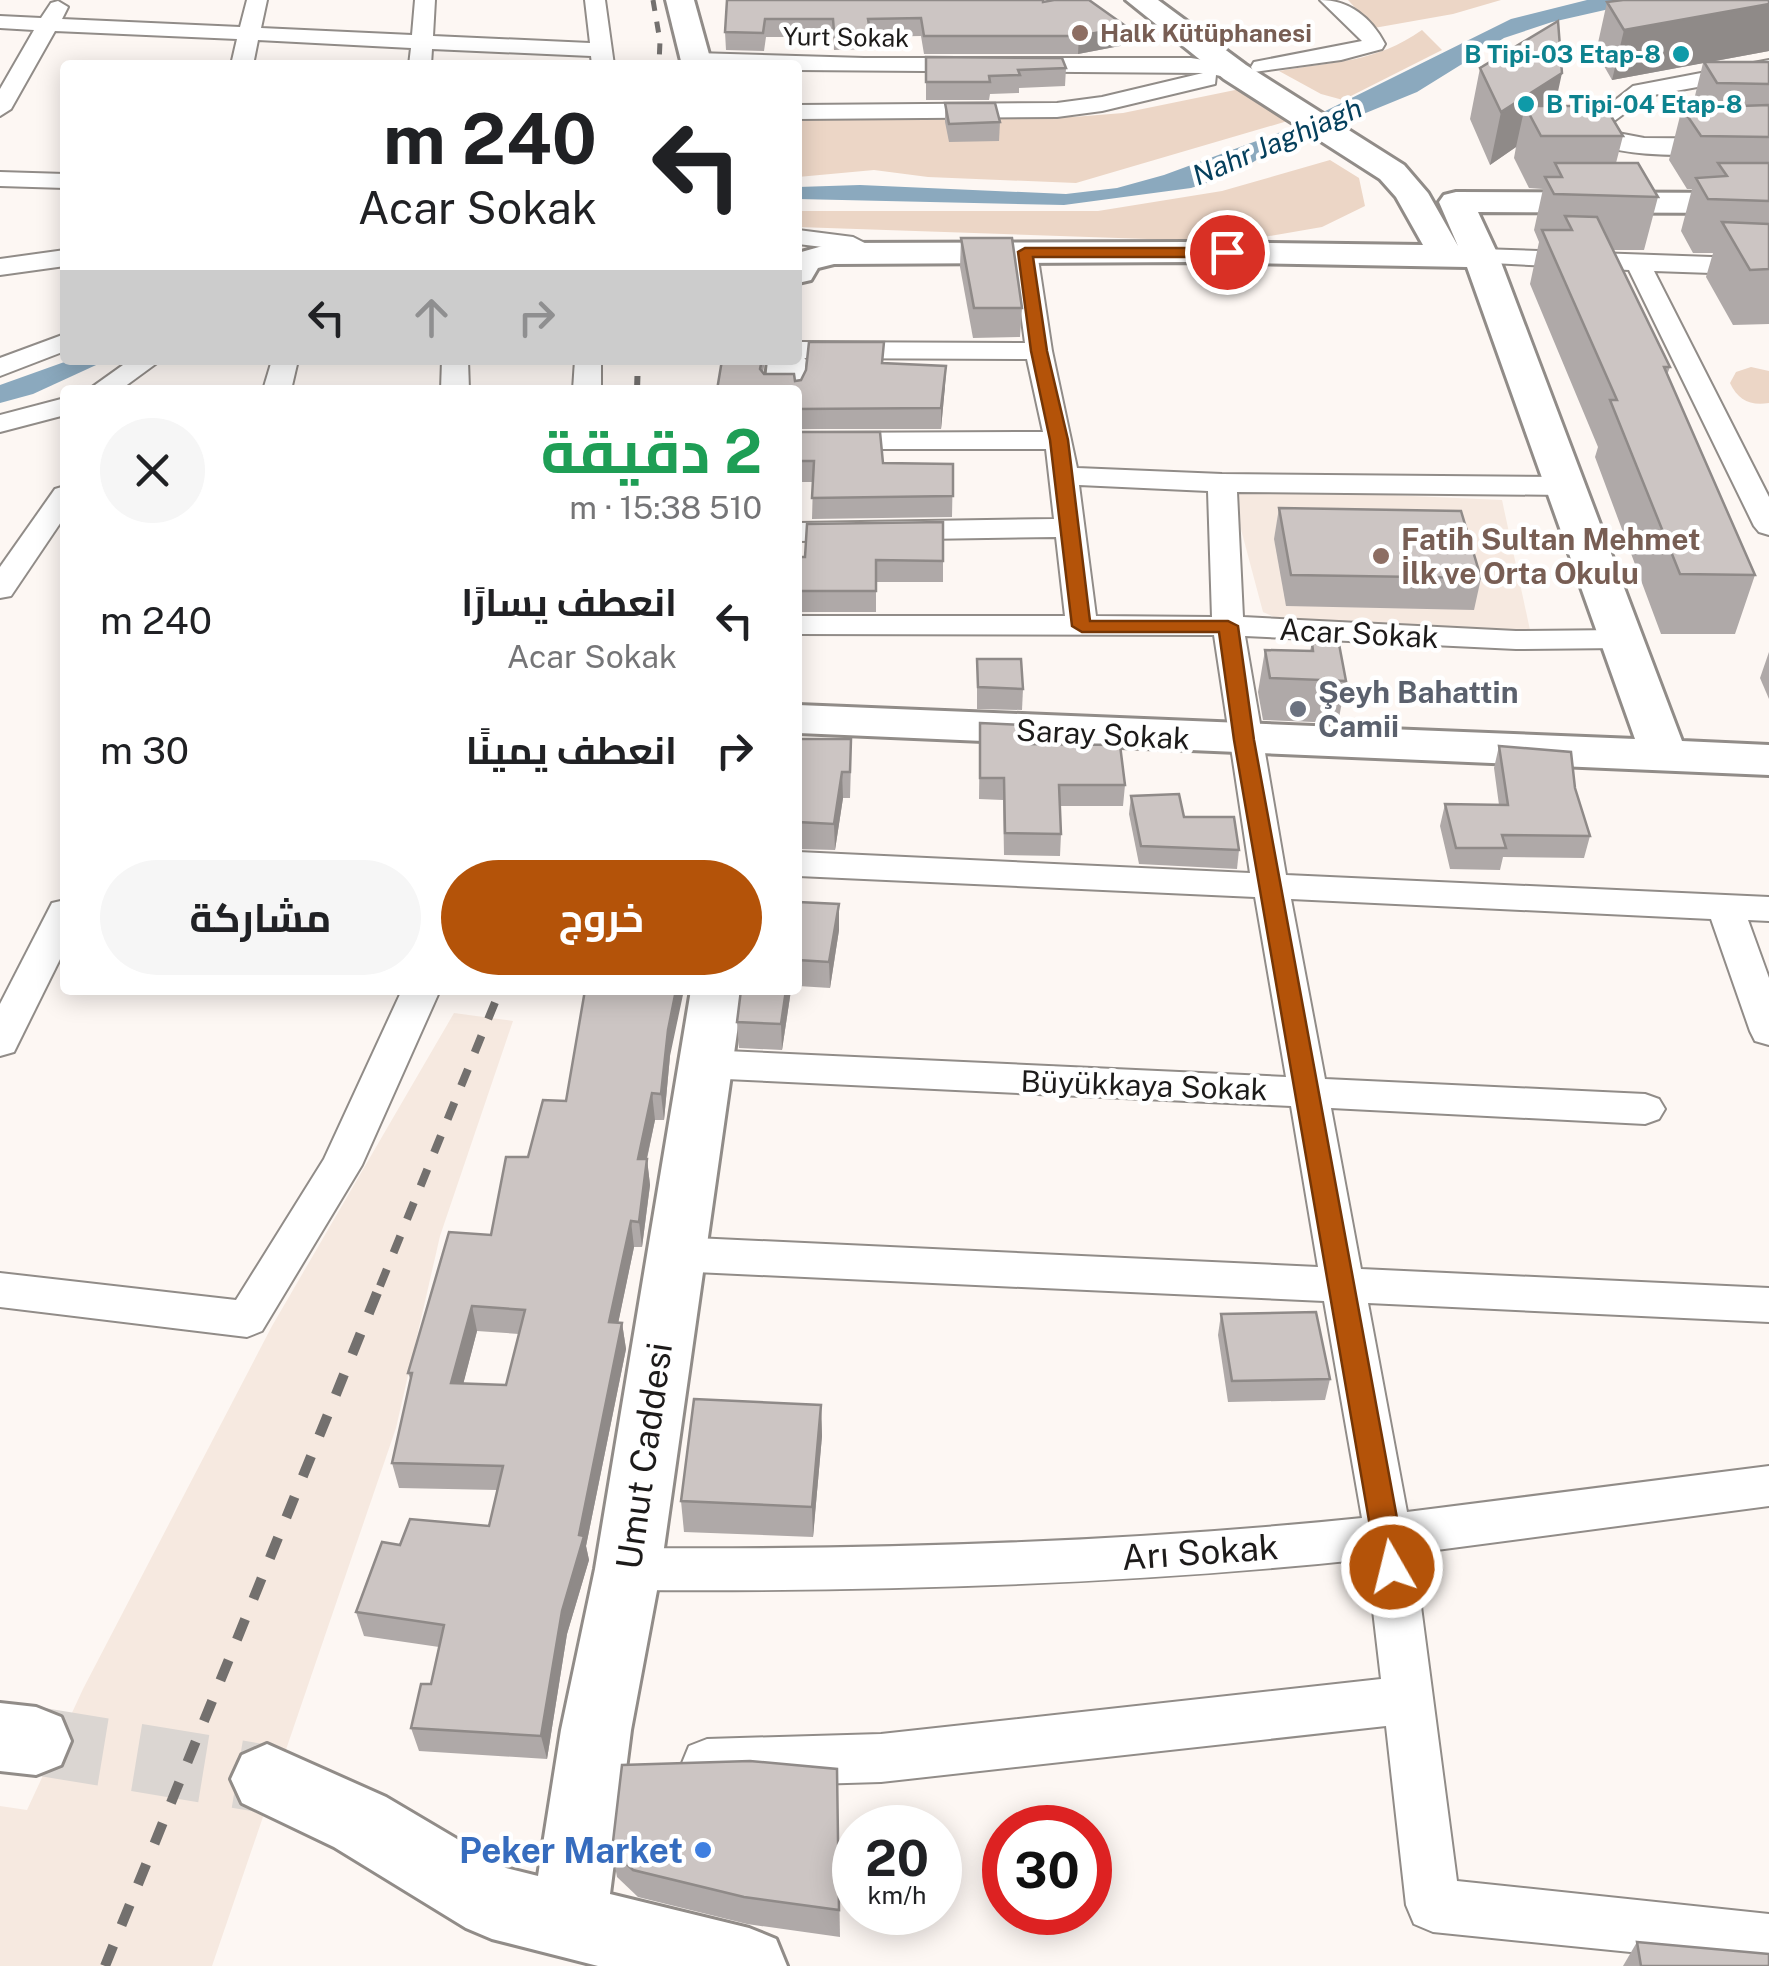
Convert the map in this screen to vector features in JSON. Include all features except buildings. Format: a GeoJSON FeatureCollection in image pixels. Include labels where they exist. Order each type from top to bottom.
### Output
{"type":"FeatureCollection","features":[{"type":"Feature","properties":{"kind":"street"},"geometry":{"type":"LineString","coordinates":[[0,110],[62,0]]}},
{"type":"Feature","properties":{"kind":"street"},"geometry":{"type":"LineString","coordinates":[[243,60],[258,0]]}},
{"type":"Feature","properties":{"kind":"street"},"geometry":{"type":"LineString","coordinates":[[421,60],[425,0]]}},
{"type":"Feature","properties":{"kind":"street"},"geometry":{"type":"LineString","coordinates":[[0,22],[251,31],[602,58],[596,0]]}},
{"type":"Feature","properties":{"kind":"street"},"geometry":{"type":"LineString","coordinates":[[680,0],[695,60]]}},
{"type":"Feature","properties":{"kind":"street"},"geometry":{"type":"LineString","coordinates":[[1140,0],[1366,144],[1435,179],[1456,202],[1463,256]]}},
{"type":"Feature","properties":{"kind":"street"},"geometry":{"type":"LineString","coordinates":[[1175,0],[1248,70]]}},
{"type":"Feature","properties":{"kind":"street"},"geometry":{"type":"LineString","coordinates":[[802,112],[1057,110],[1102,104],[1374,44],[1368,32],[1330,0]]}},
{"type":"Feature","properties":{"kind":"street","name":"Yurt Sokak"},"geometry":{"type":"LineString","coordinates":[[802,64],[1190,65],[1248,70]]}},
{"type":"Feature","properties":{"kind":"street"},"geometry":{"type":"LineString","coordinates":[[1769,67],[1641,92],[1587,130],[1594,138],[1621,144],[1769,146]]}},
{"type":"Feature","properties":{"kind":"street"},"geometry":{"type":"LineString","coordinates":[[1366,144],[1463,256],[1566,486],[1664,756]]}},
{"type":"Feature","properties":{"kind":"street"},"geometry":{"type":"LineString","coordinates":[[0,179],[60,181]]}},
{"type":"Feature","properties":{"kind":"street"},"geometry":{"type":"LineString","coordinates":[[1456,202],[1769,203]]}},
{"type":"Feature","properties":{"kind":"street"},"geometry":{"type":"LineString","coordinates":[[802,237],[844,242],[872,254]]}},
{"type":"Feature","properties":{"kind":"street"},"geometry":{"type":"LineString","coordinates":[[1025,252],[1039,351],[1059,440],[1060,476],[1082,626]]}},
{"type":"Feature","properties":{"kind":"street"},"geometry":{"type":"LineString","coordinates":[[802,266],[820,257],[1025,252],[1463,256],[1769,267]]}},
{"type":"Feature","properties":{"kind":"street"},"geometry":{"type":"LineString","coordinates":[[0,268],[60,259]]}},
{"type":"Feature","properties":{"kind":"street"},"geometry":{"type":"LineString","coordinates":[[1639,264],[1759,484],[1769,526]]}},
{"type":"Feature","properties":{"kind":"street"},"geometry":{"type":"LineString","coordinates":[[0,368],[60,344]]}},
{"type":"Feature","properties":{"kind":"street"},"geometry":{"type":"LineString","coordinates":[[802,350],[1039,351]]}},
{"type":"Feature","properties":{"kind":"street"},"geometry":{"type":"LineString","coordinates":[[112,385],[141,365]]}},
{"type":"Feature","properties":{"kind":"street"},"geometry":{"type":"LineString","coordinates":[[0,424],[60,407]]}},
{"type":"Feature","properties":{"kind":"street"},"geometry":{"type":"LineString","coordinates":[[802,441],[1059,440]]}},
{"type":"Feature","properties":{"kind":"street"},"geometry":{"type":"LineString","coordinates":[[1060,476],[1222,483],[1566,486]]}},
{"type":"Feature","properties":{"kind":"street"},"geometry":{"type":"LineString","coordinates":[[1222,483],[1228,626],[1244,740],[1388,1534],[1433,1905],[1769,1941]]}},
{"type":"Feature","properties":{"kind":"street"},"geometry":{"type":"LineString","coordinates":[[0,589],[60,509]]}},
{"type":"Feature","properties":{"kind":"street"},"geometry":{"type":"LineString","coordinates":[[802,532],[1067,528]]}},
{"type":"Feature","properties":{"kind":"street","name":"Acar Sokak"},"geometry":{"type":"LineString","coordinates":[[802,625],[1228,626],[1516,640],[1622,639]]}},
{"type":"Feature","properties":{"kind":"street","name":"Saray Sokak"},"geometry":{"type":"LineString","coordinates":[[802,719],[1769,760]]}},
{"type":"Feature","properties":{"kind":"street"},"geometry":{"type":"LineString","coordinates":[[802,864],[1769,909]]}},
{"type":"Feature","properties":{"kind":"street"},"geometry":{"type":"LineString","coordinates":[[1725,907],[1769,1031]]}},
{"type":"Feature","properties":{"kind":"street"},"geometry":{"type":"LineString","coordinates":[[0,1042],[60,922]]}},
{"type":"Feature","properties":{"kind":"street"},"geometry":{"type":"LineString","coordinates":[[0,1290],[248,1319],[342,1165],[419,995]]}},
{"type":"Feature","properties":{"kind":"street","name":"Umut Caddesi"},"geometry":{"type":"LineString","coordinates":[[569,1922],[630,1765],[628,1569],[717,995]]}},
{"type":"Feature","properties":{"kind":"street","name":"Büyükkaya Sokak"},"geometry":{"type":"LineString","coordinates":[[704,1064],[1085,1085],[1307,1090],[1645,1108]]}},
{"type":"Feature","properties":{"kind":"street"},"geometry":{"type":"LineString","coordinates":[[674,1254],[1769,1305]]}},
{"type":"Feature","properties":{"kind":"street","name":"Arı Sokak"},"geometry":{"type":"LineString","coordinates":[[628,1569],[813,1572],[1042,1563],[1311,1544],[1769,1486]]}},
{"type":"Feature","properties":{"kind":"street"},"geometry":{"type":"LineString","coordinates":[[630,1765],[881,1758],[1406,1700]]}},
{"type":"Feature","properties":{"kind":"street"},"geometry":{"type":"LineString","coordinates":[[267,1779],[360,1822],[492,1902],[569,1922],[654,1954],[749,1966]]}},
{"type":"Feature","properties":{"kind":"shaded area"},"geometry":{"type":"Polygon","coordinates":[[[1348,0],[1501,0],[1453,14],[1374,28],[1348,0]]]}},
{"type":"Feature","properties":{"kind":"shaded area"},"geometry":{"type":"Polygon","coordinates":[[[1422,30],[1442,50],[1343,100],[1321,94],[1279,71],[1371,55],[1422,30]]]}},
{"type":"Feature","properties":{"kind":"shaded area"},"geometry":{"type":"Polygon","coordinates":[[[1240,89],[1291,120],[1076,183],[928,177],[874,170],[802,177],[802,118],[1073,117],[1123,113],[1240,89]]]}},
{"type":"Feature","properties":{"kind":"shaded area"},"geometry":{"type":"Polygon","coordinates":[[[1330,160],[1359,178],[1365,206],[1322,227],[1235,242],[802,227],[802,211],[1098,211],[1222,191],[1330,160]]]}},
{"type":"Feature","properties":{"kind":"shaded area"},"geometry":{"type":"Polygon","coordinates":[[[1751,367],[1769,371],[1769,403],[1745,401],[1730,383],[1736,372],[1751,367]]]}},
{"type":"Feature","properties":{"kind":"shaded area","name":"Fatih Sultan Mehmet İlk ve Orta Okulu"},"geometry":{"type":"Polygon","coordinates":[[[1230,488],[1502,500],[1530,630],[1283,621],[1263,612],[1230,488]]]}},
{"type":"Feature","properties":{"kind":"shaded area"},"geometry":{"type":"Polygon","coordinates":[[[454,1013],[513,1021],[440,1236],[396,1428],[212,1966],[0,1966],[0,1806],[27,1810],[83,1689],[272,1326],[454,1013]]]}},
{"type":"Feature","properties":{"kind":"water","name":"Nahr Jaghjagh"},"geometry":{"type":"Polygon","coordinates":[[[1587,0],[1649,0],[1552,22],[1504,38],[1417,92],[1268,153],[1232,175],[1191,188],[1064,205],[802,199],[802,187],[860,185],[1066,194],[1117,188],[1289,129],[1511,19],[1587,0]]]}},
{"type":"Feature","properties":{"kind":"water"},"geometry":{"type":"Polygon","coordinates":[[[60,364],[96,365],[33,394],[0,403],[0,385],[60,364]]]}},
{"type":"Feature","properties":{"kind":"tunnel"},"geometry":{"type":"LineString","coordinates":[[36,1741],[267,1779]]}},
{"type":"Feature","properties":{"kind":"railway"},"geometry":{"type":"LineString","coordinates":[[653,0],[659,60]]}},
{"type":"Feature","properties":{"kind":"railway"},"geometry":{"type":"LineString","coordinates":[[637,385],[638,365]]}},
{"type":"Feature","properties":{"kind":"railway"},"geometry":{"type":"LineString","coordinates":[[380,1286],[498,995]]}},
{"type":"Feature","properties":{"kind":"railway"},"geometry":{"type":"LineString","coordinates":[[105,1966],[381,1283]]}},
{"type":"Feature","properties":{"kind":"place","name":"Halk Kütüphanesi"},"geometry":{"type":"Point","coordinates":[1080,33]}},
{"type":"Feature","properties":{"kind":"place","name":"B Tipi-03 Etap-8"},"geometry":{"type":"Point","coordinates":[1681,54]}},
{"type":"Feature","properties":{"kind":"place","name":"B Tipi-04 Etap-8"},"geometry":{"type":"Point","coordinates":[1526,104]}},
{"type":"Feature","properties":{"kind":"place","name":"Fatih Sultan Mehmet İlk ve Orta Okulu"},"geometry":{"type":"Point","coordinates":[1381,556]}},
{"type":"Feature","properties":{"kind":"place","name":"Şeyh Bahattin Camii"},"geometry":{"type":"Point","coordinates":[1298,709]}},
{"type":"Feature","properties":{"kind":"place","name":"Peker Market"},"geometry":{"type":"Point","coordinates":[703,1850]}},
{"type":"Feature","properties":{"kind":"route"},"geometry":{"type":"LineString","coordinates":[[1227,252],[1025,252],[1039,351],[1059,440],[1060,476],[1082,626],[1228,626],[1244,740],[1392,1567]]}}]}
